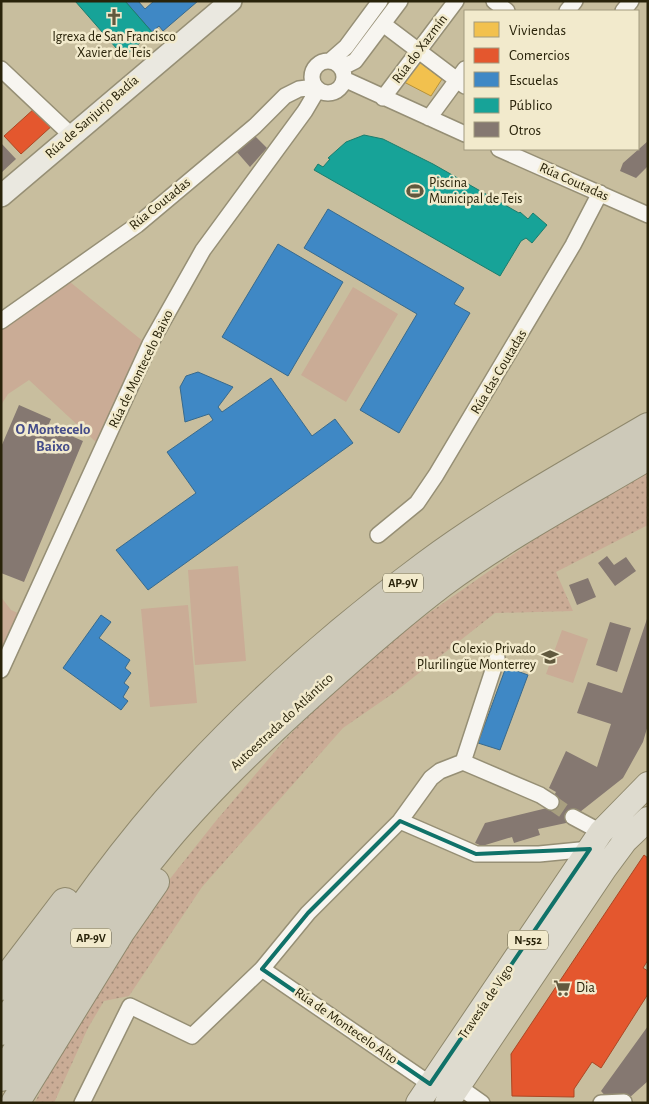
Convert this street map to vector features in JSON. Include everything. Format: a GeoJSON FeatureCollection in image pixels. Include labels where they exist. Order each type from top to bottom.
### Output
{"type":"FeatureCollection","features":[{"type":"Feature","properties":{"kind":"highway","name":"Autoestrada do Atlántico"},"geometry":{"type":"LineString","coordinates":[[1,1031],[82,908],[187,778],[236,728],[338,634],[427,564],[506,510],[648,426]]}},
{"type":"Feature","properties":{"kind":"highway","name":"Autoestrada do Atlántico"},"geometry":{"type":"LineString","coordinates":[[1,1077],[54,991],[104,920],[165,841],[252,746],[354,655],[443,583],[514,536],[648,456]]}},
{"type":"Feature","properties":{"kind":"highway","name":"AP-9V"},"geometry":{"type":"LineString","coordinates":[[1,986],[72,894],[130,826],[187,778]]}},
{"type":"Feature","properties":{"kind":"highway"},"geometry":{"type":"LineString","coordinates":[[15,1103],[121,931],[182,847],[195,809]]}},
{"type":"Feature","properties":{"kind":"main road","name":"Rúa de Sanjurjo Badía"},"geometry":{"type":"LineString","coordinates":[[1,196],[231,1]]}},
{"type":"Feature","properties":{"kind":"main road","name":"Travesía de Vigo"},"geometry":{"type":"LineString","coordinates":[[424,1093],[595,841],[648,784]]}},
{"type":"Feature","properties":{"kind":"main road","name":"Travesía de Vigo"},"geometry":{"type":"LineString","coordinates":[[453,1094],[605,868],[631,834],[648,819]]}},
{"type":"Feature","properties":{"kind":"street"},"geometry":{"type":"LineString","coordinates":[[380,1],[346,47],[338,69],[342,85],[334,92],[328,93],[316,88],[312,76],[314,69],[324,62],[338,69],[383,98],[464,134]]}},
{"type":"Feature","properties":{"kind":"street"},"geometry":{"type":"LineString","coordinates":[[338,69],[355,61],[400,1]]}},
{"type":"Feature","properties":{"kind":"street","name":"Rúa do Xazmín"},"geometry":{"type":"LineString","coordinates":[[383,98],[456,1]]}},
{"type":"Feature","properties":{"kind":"street"},"geometry":{"type":"LineString","coordinates":[[494,1],[507,10]]}},
{"type":"Feature","properties":{"kind":"street"},"geometry":{"type":"LineString","coordinates":[[383,24],[419,51],[463,78],[429,118]]}},
{"type":"Feature","properties":{"kind":"street"},"geometry":{"type":"LineString","coordinates":[[1,69],[71,135]]}},
{"type":"Feature","properties":{"kind":"street","name":"Rúa Coutadas"},"geometry":{"type":"LineString","coordinates":[[1,321],[136,224],[254,126],[285,96],[299,89],[316,88]]}},
{"type":"Feature","properties":{"kind":"street","name":"Rúa de Montecelo Baixo"},"geometry":{"type":"LineString","coordinates":[[1,670],[150,344],[203,250],[306,111],[316,88]]}},
{"type":"Feature","properties":{"kind":"street","name":"Rúa Coutadas"},"geometry":{"type":"LineString","coordinates":[[501,150],[648,215]]}},
{"type":"Feature","properties":{"kind":"street","name":"Rúa das Coutadas"},"geometry":{"type":"LineString","coordinates":[[378,536],[417,503],[436,475],[574,245],[600,193]]}},
{"type":"Feature","properties":{"kind":"street"},"geometry":{"type":"LineString","coordinates":[[463,762],[497,658]]}},
{"type":"Feature","properties":{"kind":"street"},"geometry":{"type":"LineString","coordinates":[[82,1103],[130,1006],[192,1036],[262,968],[308,913],[400,821],[430,778],[440,771],[463,762],[540,794],[551,802]]}},
{"type":"Feature","properties":{"kind":"street"},"geometry":{"type":"LineString","coordinates":[[573,818],[595,841]]}},
{"type":"Feature","properties":{"kind":"street"},"geometry":{"type":"LineString","coordinates":[[400,821],[476,854],[539,854],[595,841]]}},
{"type":"Feature","properties":{"kind":"street","name":"Rúa de Montecelo Alto"},"geometry":{"type":"LineString","coordinates":[[262,968],[424,1093]]}},
{"type":"Feature","properties":{"kind":"street","name":"Travesía de Vigo"},"geometry":{"type":"LineString","coordinates":[[453,1094],[482,1103]]}},
{"type":"Feature","properties":{"kind":"street"},"geometry":{"type":"LineString","coordinates":[[601,1103],[624,1102]]}},
{"type":"Feature","properties":{"kind":"highlighted area"},"geometry":{"type":"Polygon","coordinates":[[[400,821],[476,854],[590,849],[430,1084],[262,969],[308,913],[400,821]]]}},
{"type":"Feature","properties":{"kind":"shaded area"},"geometry":{"type":"Polygon","coordinates":[[[70,282],[144,342],[97,443],[29,380],[8,394],[1,405],[1,330],[70,282]]]}},
{"type":"Feature","properties":{"kind":"shaded area"},"geometry":{"type":"Polygon","coordinates":[[[353,287],[398,314],[346,402],[301,375],[353,287]]]}},
{"type":"Feature","properties":{"kind":"shaded area"},"geometry":{"type":"Polygon","coordinates":[[[648,470],[648,525],[556,572],[573,611],[495,613],[395,692],[343,728],[202,887],[129,996],[104,1001],[88,1028],[54,1103],[35,1102],[64,1045],[150,904],[215,822],[283,742],[331,691],[419,620],[568,516],[648,470]]]}},
{"type":"Feature","properties":{"kind":"shaded area"},"geometry":{"type":"Polygon","coordinates":[[[238,566],[246,661],[195,665],[188,570],[238,566]]]}},
{"type":"Feature","properties":{"kind":"shaded area"},"geometry":{"type":"Polygon","coordinates":[[[1,597],[11,610],[20,614],[1,656],[1,597]]]}},
{"type":"Feature","properties":{"kind":"shaded area"},"geometry":{"type":"Polygon","coordinates":[[[188,605],[197,703],[150,707],[141,609],[188,605]]]}},
{"type":"Feature","properties":{"kind":"shaded area"},"geometry":{"type":"Polygon","coordinates":[[[562,630],[588,639],[573,683],[546,674],[562,630]]]}},
{"type":"Feature","properties":{"kind":"building: Viviendas"},"geometry":{"type":"Polygon","coordinates":[[[418,61],[442,79],[431,96],[404,82],[418,61]]]}},
{"type":"Feature","properties":{"kind":"building: Comercios"},"geometry":{"type":"Polygon","coordinates":[[[36,107],[54,124],[21,154],[4,136],[36,107]]]}},
{"type":"Feature","properties":{"kind":"building: Comercios"},"geometry":{"type":"Polygon","coordinates":[[[644,855],[648,858],[648,960],[643,968],[648,971],[648,994],[601,1068],[592,1062],[574,1089],[574,1097],[512,1096],[511,1054],[644,855]]]}},
{"type":"Feature","properties":{"kind":"building: Escuelas"},"geometry":{"type":"Polygon","coordinates":[[[125,1],[138,1],[145,9],[154,1],[198,1],[163,31],[159,26],[152,32],[125,1]]]}},
{"type":"Feature","properties":{"kind":"building: Escuelas"},"geometry":{"type":"Polygon","coordinates":[[[328,209],[464,288],[454,304],[470,313],[399,433],[360,410],[417,314],[304,248],[328,209]]]}},
{"type":"Feature","properties":{"kind":"building: Escuelas"},"geometry":{"type":"Polygon","coordinates":[[[278,244],[343,282],[288,376],[222,337],[278,244]]]}},
{"type":"Feature","properties":{"kind":"building: Escuelas"},"geometry":{"type":"Polygon","coordinates":[[[198,372],[233,387],[218,407],[222,412],[271,378],[312,436],[335,419],[353,443],[148,590],[116,550],[196,493],[167,452],[213,420],[209,414],[185,422],[180,387],[186,376],[198,372]]]}},
{"type":"Feature","properties":{"kind":"building: Escuelas"},"geometry":{"type":"Polygon","coordinates":[[[101,615],[111,622],[99,638],[130,660],[125,668],[131,673],[124,683],[129,687],[123,697],[128,701],[121,710],[63,668],[101,615]]]}},
{"type":"Feature","properties":{"kind":"building: Escuelas"},"geometry":{"type":"Polygon","coordinates":[[[506,667],[528,675],[500,750],[478,743],[506,667]]]}},
{"type":"Feature","properties":{"kind":"building: Público","name":"Igrexa de San Francisco Xavier de Teis"},"geometry":{"type":"Polygon","coordinates":[[[75,1],[125,1],[152,32],[124,57],[75,1]]]}},
{"type":"Feature","properties":{"kind":"building: Público","name":"Piscina Municipal de Teis"},"geometry":{"type":"Polygon","coordinates":[[[364,135],[383,139],[520,212],[528,219],[533,213],[547,225],[532,243],[526,238],[521,241],[500,276],[314,170],[318,164],[323,167],[330,159],[328,158],[346,142],[364,135]]]}},
{"type":"Feature","properties":{"kind":"building: Otros"},"geometry":{"type":"Polygon","coordinates":[[[255,136],[267,148],[250,167],[236,151],[255,136]]]}},
{"type":"Feature","properties":{"kind":"building: Otros"},"geometry":{"type":"Polygon","coordinates":[[[648,141],[648,166],[636,178],[620,171],[623,163],[648,141]]]}},
{"type":"Feature","properties":{"kind":"building: Otros"},"geometry":{"type":"Polygon","coordinates":[[[1,143],[16,159],[1,173],[1,143]]]}},
{"type":"Feature","properties":{"kind":"building: Otros"},"geometry":{"type":"Polygon","coordinates":[[[19,405],[51,419],[48,426],[83,441],[24,582],[1,573],[1,447],[19,405]]]}},
{"type":"Feature","properties":{"kind":"building: Otros"},"geometry":{"type":"Polygon","coordinates":[[[607,556],[614,565],[626,557],[636,571],[615,586],[598,563],[607,556]]]}},
{"type":"Feature","properties":{"kind":"building: Otros"},"geometry":{"type":"Polygon","coordinates":[[[588,578],[596,597],[577,605],[569,585],[588,578]]]}},
{"type":"Feature","properties":{"kind":"building: Otros"},"geometry":{"type":"Polygon","coordinates":[[[648,616],[648,725],[643,742],[623,778],[566,823],[538,829],[540,835],[514,843],[512,837],[482,846],[475,843],[485,823],[547,808],[556,792],[549,788],[566,751],[597,767],[611,724],[577,713],[588,682],[622,693],[648,616]]]}},
{"type":"Feature","properties":{"kind":"building: Otros"},"geometry":{"type":"Polygon","coordinates":[[[610,622],[631,628],[617,672],[596,665],[610,622]]]}},
{"type":"Feature","properties":{"kind":"building: Otros"},"geometry":{"type":"Polygon","coordinates":[[[648,1026],[648,1081],[629,1098],[609,1100],[601,1091],[648,1026]]]}},
{"type":"Feature","properties":{"kind":"tunnel"},"geometry":{"type":"LineString","coordinates":[[551,802],[573,817]]}},
{"type":"Feature","properties":{"kind":"place","name":"Igrexa de San Francisco Xavier de Teis"},"geometry":{"type":"Point","coordinates":[114,17]}},
{"type":"Feature","properties":{"kind":"place","name":"Piscina Municipal de Teis"},"geometry":{"type":"Point","coordinates":[415,191]}},
{"type":"Feature","properties":{"kind":"place","name":"Colexio Privado Plurilingüe Monterrey"},"geometry":{"type":"Point","coordinates":[550,657]}},
{"type":"Feature","properties":{"kind":"place","name":"Dia"},"geometry":{"type":"Point","coordinates":[562,988]}},
{"type":"Feature","properties":{"kind":"district","name":"O Montecelo Baixo"},"geometry":{"type":"Point","coordinates":[53,438]}}]}
